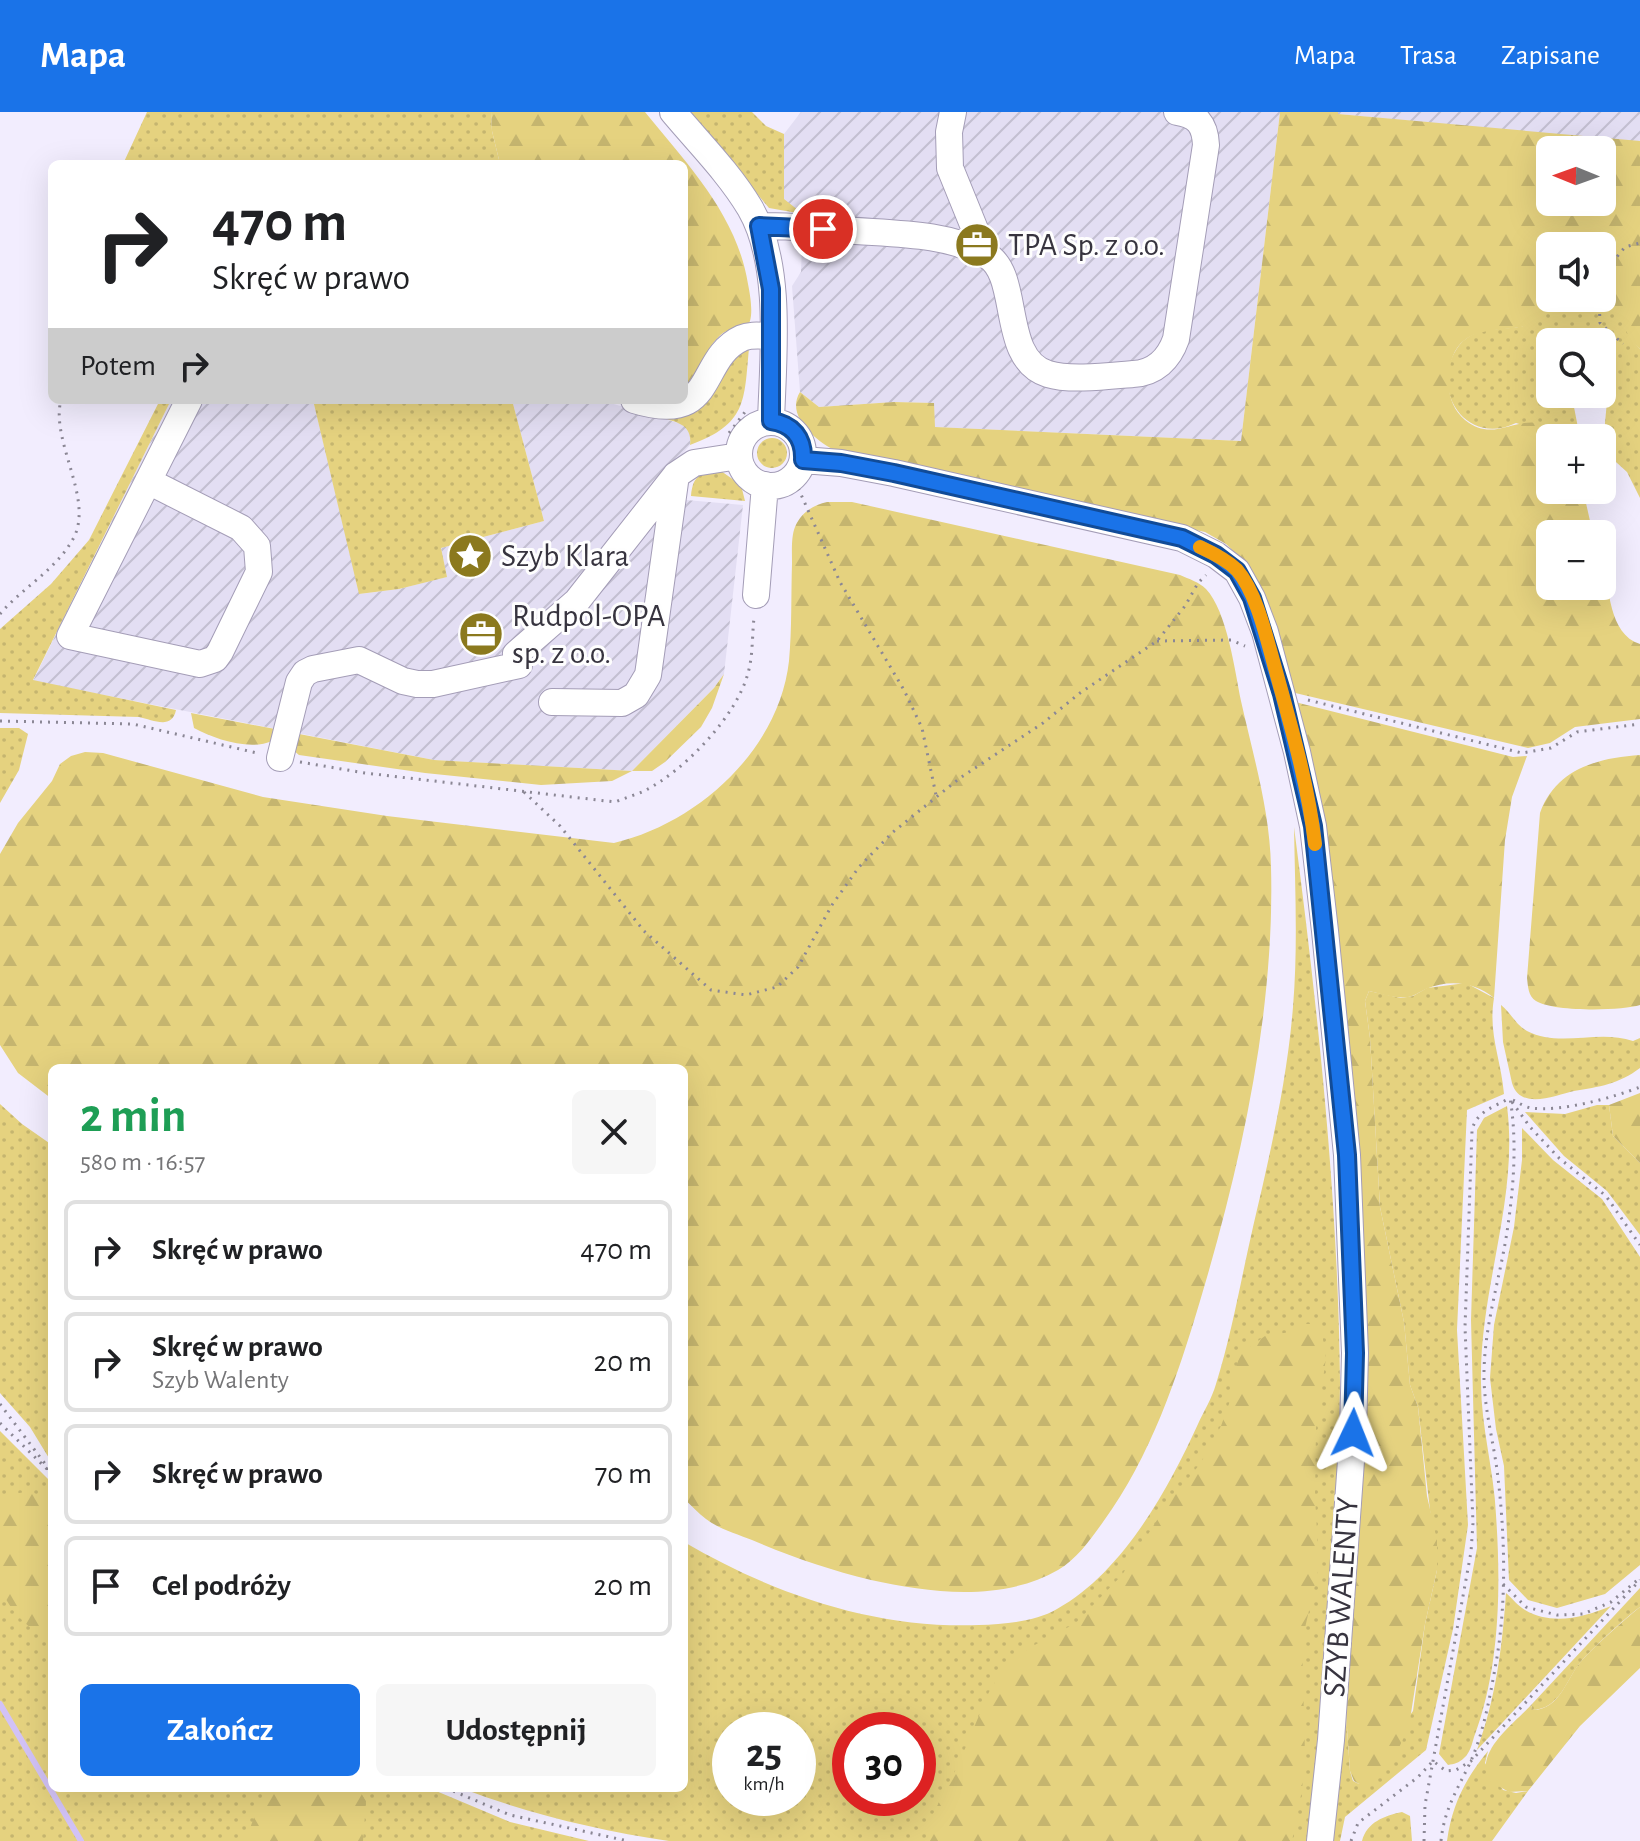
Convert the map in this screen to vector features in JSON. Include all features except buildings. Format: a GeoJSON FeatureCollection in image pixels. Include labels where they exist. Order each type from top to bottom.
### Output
{"type":"FeatureCollection","features":[{"type":"Feature","properties":{"kind":"street"},"geometry":{"type":"LineString","coordinates":[[673,112],[739,191],[759,226],[771,289],[771,421]]}},
{"type":"Feature","properties":{"kind":"street"},"geometry":{"type":"LineString","coordinates":[[953,112],[949,132],[950,168],[975,226],[973,236],[962,245]]}},
{"type":"Feature","properties":{"kind":"street"},"geometry":{"type":"LineString","coordinates":[[759,226],[916,235],[962,245],[994,259],[1002,276],[1013,326],[1029,361],[1039,370],[1066,376],[1138,374],[1156,367],[1172,352],[1176,339],[1206,145],[1202,125],[1195,116],[1177,112]]}},
{"type":"Feature","properties":{"kind":"street"},"geometry":{"type":"LineString","coordinates":[[688,401],[704,386],[732,344],[745,337],[773,336]]}},
{"type":"Feature","properties":{"kind":"street"},"geometry":{"type":"LineString","coordinates":[[148,481],[241,528],[257,546],[259,572],[220,652],[208,663],[200,664],[70,636],[148,481],[187,404]]}},
{"type":"Feature","properties":{"kind":"street"},"geometry":{"type":"LineString","coordinates":[[280,758],[299,682],[305,673],[359,660],[403,681],[433,684],[519,665],[516,654],[577,601],[676,475],[694,463],[731,447],[761,423],[771,421],[781,423],[796,433],[804,450],[798,469],[785,483],[765,485],[747,475],[731,447]]}},
{"type":"Feature","properties":{"kind":"street","name":"SZYB WALENTY"},"geometry":{"type":"LineString","coordinates":[[798,469],[841,463],[1182,538],[1216,555],[1237,571],[1252,598],[1272,657],[1313,826],[1347,1155],[1355,1353],[1353,1433],[1331,1740],[1320,1841]]}},
{"type":"Feature","properties":{"kind":"street"},"geometry":{"type":"LineString","coordinates":[[552,702],[622,703],[636,695],[648,675],[676,475]]}},
{"type":"Feature","properties":{"kind":"street"},"geometry":{"type":"LineString","coordinates":[[756,595],[765,485]]}},
{"type":"Feature","properties":{"kind":"path"},"geometry":{"type":"LineString","coordinates":[[1616,258],[1625,247],[1640,243]]}},
{"type":"Feature","properties":{"kind":"path"},"geometry":{"type":"LineString","coordinates":[[1600,312],[1600,323],[1623,344]]}},
{"type":"Feature","properties":{"kind":"path"},"geometry":{"type":"LineString","coordinates":[[0,614],[64,553],[75,536],[77,499],[60,420],[61,404]]}},
{"type":"Feature","properties":{"kind":"path"},"geometry":{"type":"LineString","coordinates":[[731,447],[730,432],[749,405]]}},
{"type":"Feature","properties":{"kind":"path"},"geometry":{"type":"LineString","coordinates":[[798,469],[840,582],[904,690],[922,728],[936,795]]}},
{"type":"Feature","properties":{"kind":"path"},"geometry":{"type":"LineString","coordinates":[[524,792],[560,826],[594,866],[620,904],[711,990],[746,995],[777,987],[798,967],[832,905],[859,867],[893,832],[936,795],[1157,641],[1206,576],[1216,555]]}},
{"type":"Feature","properties":{"kind":"path"},"geometry":{"type":"LineString","coordinates":[[0,721],[133,724],[339,770],[615,802],[646,790],[677,768],[738,701],[749,672],[756,595]]}},
{"type":"Feature","properties":{"kind":"path"},"geometry":{"type":"LineString","coordinates":[[1157,641],[1231,640],[1272,657]]}},
{"type":"Feature","properties":{"kind":"path"},"geometry":{"type":"LineString","coordinates":[[1308,700],[1522,753],[1551,748],[1577,732],[1640,724]]}},
{"type":"Feature","properties":{"kind":"path"},"geometry":{"type":"LineString","coordinates":[[1510,1098],[1528,1108],[1545,1108],[1594,1100],[1640,1087]]}},
{"type":"Feature","properties":{"kind":"path"},"geometry":{"type":"LineString","coordinates":[[1510,1098],[1530,1127],[1559,1158],[1606,1196],[1640,1245]]}},
{"type":"Feature","properties":{"kind":"path"},"geometry":{"type":"LineString","coordinates":[[1441,1841],[1443,1821],[1453,1793],[1471,1761],[1488,1707],[1497,1659],[1503,1584],[1502,1517],[1484,1380],[1488,1325],[1508,1227],[1513,1175],[1510,1098]]}},
{"type":"Feature","properties":{"kind":"path"},"geometry":{"type":"LineString","coordinates":[[1424,1841],[1425,1805],[1471,1552],[1473,1523],[1465,1327],[1472,1131],[1474,1120],[1510,1098]]}},
{"type":"Feature","properties":{"kind":"path"},"geometry":{"type":"LineString","coordinates":[[0,1404],[48,1469]]}},
{"type":"Feature","properties":{"kind":"path"},"geometry":{"type":"LineString","coordinates":[[0,1423],[48,1470]]}},
{"type":"Feature","properties":{"kind":"path"},"geometry":{"type":"LineString","coordinates":[[1503,1584],[1526,1607],[1557,1615],[1583,1614],[1611,1602],[1640,1579]]}},
{"type":"Feature","properties":{"kind":"path"},"geometry":{"type":"LineString","coordinates":[[1433,1761],[1446,1771],[1456,1770],[1471,1761],[1640,1579]]}},
{"type":"Feature","properties":{"kind":"path"},"geometry":{"type":"LineString","coordinates":[[1351,1841],[1358,1823],[1418,1777],[1433,1761]]}},
{"type":"Feature","properties":{"kind":"path"},"geometry":{"type":"LineString","coordinates":[[455,1792],[510,1815],[628,1841]]}},
{"type":"Feature","properties":{"kind":"shaded area"},"geometry":{"type":"Polygon","coordinates":[[[801,112],[1280,112],[1241,441],[934,427],[934,403],[819,407],[800,392],[792,286],[801,272],[803,214],[784,200],[784,134],[801,112]]]}},
{"type":"Feature","properties":{"kind":"shaded area"},"geometry":{"type":"Polygon","coordinates":[[[1640,112],[1640,143],[1616,141],[1616,136],[1567,136],[1338,114],[1640,112]]]}},
{"type":"Feature","properties":{"kind":"shaded area"},"geometry":{"type":"Polygon","coordinates":[[[169,404],[314,404],[360,594],[399,589],[446,577],[441,548],[544,521],[513,404],[614,404],[685,425],[691,435],[690,445],[668,471],[660,510],[684,513],[686,500],[743,505],[724,674],[632,771],[434,760],[33,681],[169,404]]]}},
{"type":"Feature","properties":{"kind":"green space"},"geometry":{"type":"Polygon","coordinates":[[[147,112],[491,112],[499,160],[125,160],[147,112]]]}},
{"type":"Feature","properties":{"kind":"green space"},"geometry":{"type":"Polygon","coordinates":[[[491,112],[645,112],[684,160],[499,160],[491,112]]]}},
{"type":"Feature","properties":{"kind":"green space"},"geometry":{"type":"Polygon","coordinates":[[[688,112],[752,112],[766,126],[784,134],[784,199],[803,214],[769,208],[688,112]]]}},
{"type":"Feature","properties":{"kind":"green space"},"geometry":{"type":"Polygon","coordinates":[[[1280,112],[1338,112],[1584,136],[1536,136],[1536,216],[1616,216],[1616,139],[1640,141],[1640,349],[1632,342],[1616,312],[1616,232],[1536,232],[1536,312],[1546,313],[1536,322],[1523,327],[1490,331],[1461,343],[1452,358],[1449,387],[1452,403],[1458,412],[1478,428],[1490,430],[1525,423],[1541,424],[1536,424],[1536,504],[1586,504],[1590,520],[1536,520],[1536,600],[1610,600],[1622,630],[1640,644],[1640,719],[1575,727],[1550,743],[1528,748],[1291,692],[1246,563],[1226,544],[1205,532],[836,451],[805,427],[796,410],[796,401],[800,392],[819,407],[934,403],[935,427],[1241,441],[1280,112]]]}},
{"type":"Feature","properties":{"kind":"green space"},"geometry":{"type":"Polygon","coordinates":[[[688,165],[722,213],[733,235],[742,259],[751,308],[748,324],[726,331],[717,338],[688,382],[688,165]]]}},
{"type":"Feature","properties":{"kind":"green space"},"geometry":{"type":"Polygon","coordinates":[[[1616,295],[1626,328],[1640,349],[1640,498],[1627,472],[1616,462],[1616,424],[1605,424],[1606,408],[1616,408],[1616,328],[1536,328],[1536,408],[1574,408],[1577,424],[1536,424],[1536,429],[1516,423],[1482,428],[1469,422],[1451,398],[1449,366],[1456,350],[1467,338],[1479,332],[1521,327],[1543,314],[1616,312],[1616,295]]]}},
{"type":"Feature","properties":{"kind":"green space"},"geometry":{"type":"Polygon","coordinates":[[[749,348],[746,383],[739,409],[723,429],[690,445],[685,427],[656,416],[671,404],[688,404],[688,390],[735,353],[749,348]]]}},
{"type":"Feature","properties":{"kind":"green space"},"geometry":{"type":"Polygon","coordinates":[[[158,404],[169,404],[33,680],[176,710],[166,722],[139,717],[0,713],[0,629],[51,584],[89,540],[158,404]]]}},
{"type":"Feature","properties":{"kind":"green space"},"geometry":{"type":"Polygon","coordinates":[[[314,404],[513,404],[544,521],[441,548],[447,577],[399,589],[359,594],[314,404]]]}},
{"type":"Feature","properties":{"kind":"green space"},"geometry":{"type":"Polygon","coordinates":[[[772,438],[783,442],[787,453],[783,464],[772,468],[761,464],[757,453],[761,442],[772,438]]]}},
{"type":"Feature","properties":{"kind":"green space"},"geometry":{"type":"Polygon","coordinates":[[[721,471],[741,485],[745,501],[691,496],[699,476],[721,471]]]}},
{"type":"Feature","properties":{"kind":"green space"},"geometry":{"type":"Polygon","coordinates":[[[827,502],[852,502],[1180,575],[1200,584],[1213,599],[1225,626],[1264,804],[1270,846],[1271,921],[1261,1031],[1242,1141],[1191,1330],[1149,1443],[1103,1522],[1083,1549],[1065,1566],[1014,1587],[990,1591],[941,1591],[893,1585],[856,1576],[722,1528],[688,1503],[688,1064],[48,1064],[48,1096],[18,1073],[0,1045],[0,854],[18,823],[52,781],[60,764],[71,756],[85,752],[103,753],[263,797],[387,816],[614,843],[645,833],[675,819],[704,800],[729,778],[769,724],[782,694],[789,661],[794,531],[804,513],[827,502]]]}},
{"type":"Feature","properties":{"kind":"green space"},"geometry":{"type":"Polygon","coordinates":[[[724,674],[712,708],[701,727],[652,771],[632,771],[724,674]]]}},
{"type":"Feature","properties":{"kind":"green space"},"geometry":{"type":"Polygon","coordinates":[[[1291,701],[1513,757],[1527,756],[1512,797],[1505,840],[1494,998],[1479,988],[1453,983],[1403,997],[1369,991],[1365,1001],[1380,1207],[1404,1322],[1410,1385],[1418,1407],[1427,1496],[1437,1540],[1437,1570],[1409,1726],[1385,1769],[1370,1781],[1359,1784],[1354,1781],[1350,1771],[1345,1699],[1361,1427],[1291,701]]]}},
{"type":"Feature","properties":{"kind":"green space"},"geometry":{"type":"Polygon","coordinates":[[[191,713],[275,729],[272,741],[253,745],[222,740],[194,728],[191,713]]]}},
{"type":"Feature","properties":{"kind":"green space"},"geometry":{"type":"Polygon","coordinates":[[[0,728],[19,728],[28,734],[19,770],[0,803],[0,728]]]}},
{"type":"Feature","properties":{"kind":"green space"},"geometry":{"type":"Polygon","coordinates":[[[294,733],[434,760],[632,771],[612,781],[541,785],[425,773],[299,755],[293,750],[294,733]]]}},
{"type":"Feature","properties":{"kind":"green space"},"geometry":{"type":"Polygon","coordinates":[[[1640,755],[1640,1005],[1588,1009],[1545,1005],[1531,996],[1527,978],[1540,813],[1547,798],[1567,776],[1594,763],[1640,755]]]}},
{"type":"Feature","properties":{"kind":"green space"},"geometry":{"type":"Polygon","coordinates":[[[1294,827],[1325,1104],[1335,1243],[1340,1382],[1334,1526],[1308,1841],[669,1841],[564,1820],[472,1792],[688,1792],[688,1544],[753,1577],[826,1604],[863,1614],[940,1625],[1029,1620],[1057,1609],[1102,1574],[1141,1528],[1157,1502],[1212,1394],[1227,1345],[1272,1145],[1287,1062],[1295,962],[1294,827]]]}},
{"type":"Feature","properties":{"kind":"green space"},"geometry":{"type":"Polygon","coordinates":[[[1466,983],[1494,998],[1494,1035],[1504,1094],[1467,1110],[1457,1330],[1468,1525],[1453,1629],[1426,1750],[1345,1817],[1340,1841],[1328,1841],[1345,1699],[1350,1771],[1353,1781],[1359,1784],[1413,1711],[1425,1624],[1437,1570],[1418,1407],[1410,1385],[1404,1322],[1380,1207],[1365,1001],[1369,991],[1401,998],[1413,996],[1427,988],[1466,983]]]}},
{"type":"Feature","properties":{"kind":"green space"},"geometry":{"type":"Polygon","coordinates":[[[1501,1005],[1523,1028],[1540,1036],[1606,1037],[1633,1041],[1640,1038],[1640,1068],[1624,1078],[1600,1086],[1549,1098],[1523,1097],[1516,1092],[1512,1083],[1503,1042],[1501,1005]]]}},
{"type":"Feature","properties":{"kind":"green space"},"geometry":{"type":"Polygon","coordinates":[[[1640,1093],[1640,1163],[1613,1136],[1609,1105],[1640,1093]]]}},
{"type":"Feature","properties":{"kind":"green space"},"geometry":{"type":"Polygon","coordinates":[[[0,1104],[48,1142],[48,1456],[30,1427],[0,1393],[0,1104]]]}},
{"type":"Feature","properties":{"kind":"green space"},"geometry":{"type":"Polygon","coordinates":[[[1597,1105],[1609,1105],[1613,1136],[1640,1163],[1640,1235],[1607,1191],[1564,1156],[1525,1112],[1565,1114],[1597,1105]]]}},
{"type":"Feature","properties":{"kind":"green space"},"geometry":{"type":"Polygon","coordinates":[[[1507,1106],[1508,1176],[1486,1313],[1481,1383],[1496,1515],[1497,1627],[1489,1683],[1472,1745],[1462,1760],[1448,1765],[1439,1754],[1477,1548],[1471,1320],[1477,1130],[1484,1118],[1507,1106]]]}},
{"type":"Feature","properties":{"kind":"green space"},"geometry":{"type":"Polygon","coordinates":[[[1522,1128],[1553,1160],[1602,1199],[1640,1257],[1640,1565],[1605,1594],[1557,1608],[1528,1600],[1509,1580],[1504,1466],[1490,1378],[1494,1325],[1514,1227],[1522,1160],[1522,1128]]]}},
{"type":"Feature","properties":{"kind":"green space"},"geometry":{"type":"Polygon","coordinates":[[[1303,1324],[1315,1324],[1322,1333],[1326,1358],[1316,1428],[1315,1497],[1319,1567],[1302,1641],[1305,1756],[1292,1841],[929,1841],[930,1820],[936,1816],[936,1808],[1000,1674],[1029,1648],[1076,1623],[1122,1575],[1168,1503],[1200,1464],[1221,1426],[1240,1354],[1265,1336],[1290,1332],[1303,1324]]]}},
{"type":"Feature","properties":{"kind":"green space"},"geometry":{"type":"Polygon","coordinates":[[[0,1431],[48,1479],[48,1792],[439,1792],[510,1822],[589,1841],[0,1841],[0,1431]]]}},
{"type":"Feature","properties":{"kind":"green space"},"geometry":{"type":"Polygon","coordinates":[[[26,1492],[48,1497],[48,1638],[21,1619],[0,1587],[0,1502],[6,1495],[26,1492]]]}},
{"type":"Feature","properties":{"kind":"green space"},"geometry":{"type":"Polygon","coordinates":[[[1640,1588],[1640,1607],[1583,1659],[1556,1699],[1541,1709],[1531,1710],[1532,1704],[1640,1588]]]}},
{"type":"Feature","properties":{"kind":"green space"},"geometry":{"type":"Polygon","coordinates":[[[1506,1593],[1525,1610],[1546,1618],[1590,1614],[1611,1606],[1477,1750],[1497,1673],[1506,1593]]]}},
{"type":"Feature","properties":{"kind":"green space"},"geometry":{"type":"Polygon","coordinates":[[[1640,1607],[1640,1668],[1580,1726],[1528,1791],[1509,1792],[1489,1781],[1487,1759],[1498,1739],[1532,1704],[1531,1710],[1541,1709],[1556,1699],[1583,1659],[1640,1607]]]}},
{"type":"Feature","properties":{"kind":"green space"},"geometry":{"type":"Polygon","coordinates":[[[1488,1751],[1485,1763],[1503,1790],[1516,1793],[1528,1791],[1492,1841],[1447,1841],[1461,1793],[1488,1751]]]}},
{"type":"Feature","properties":{"kind":"green space"},"geometry":{"type":"Polygon","coordinates":[[[271,1792],[360,1792],[366,1801],[363,1841],[245,1841],[257,1810],[271,1792]]]}},
{"type":"Feature","properties":{"kind":"green space"},"geometry":{"type":"Polygon","coordinates":[[[1402,1812],[1410,1816],[1412,1841],[1362,1841],[1364,1834],[1377,1821],[1402,1812]]]}},
{"type":"Feature","properties":{"kind":"waterway"},"geometry":{"type":"LineString","coordinates":[[0,1704],[48,1785]]}},
{"type":"Feature","properties":{"kind":"waterway"},"geometry":{"type":"LineString","coordinates":[[52,1792],[81,1841]]}},
{"type":"Feature","properties":{"kind":"slow traffic"},"geometry":{"type":"LineString","coordinates":[[1200,547],[1237,571],[1252,598],[1265,632],[1297,752],[1315,844]]}},
{"type":"Feature","properties":{"kind":"place","name":"TPA Sp. z o.o."},"geometry":{"type":"Point","coordinates":[977,245]}},
{"type":"Feature","properties":{"kind":"place","name":"Szyb Klara"},"geometry":{"type":"Point","coordinates":[470,556]}},
{"type":"Feature","properties":{"kind":"place","name":"Rudpol-OPA sp. z o.o."},"geometry":{"type":"Point","coordinates":[481,634]}},
{"type":"Feature","properties":{"kind":"route"},"geometry":{"type":"LineString","coordinates":[[823,229],[759,226],[771,289],[771,421],[781,423],[796,433],[804,450],[803,460],[841,463],[894,473],[1182,538],[1216,555],[1237,571],[1252,598],[1282,694],[1313,826],[1347,1155],[1355,1353],[1353,1433]]}}]}
